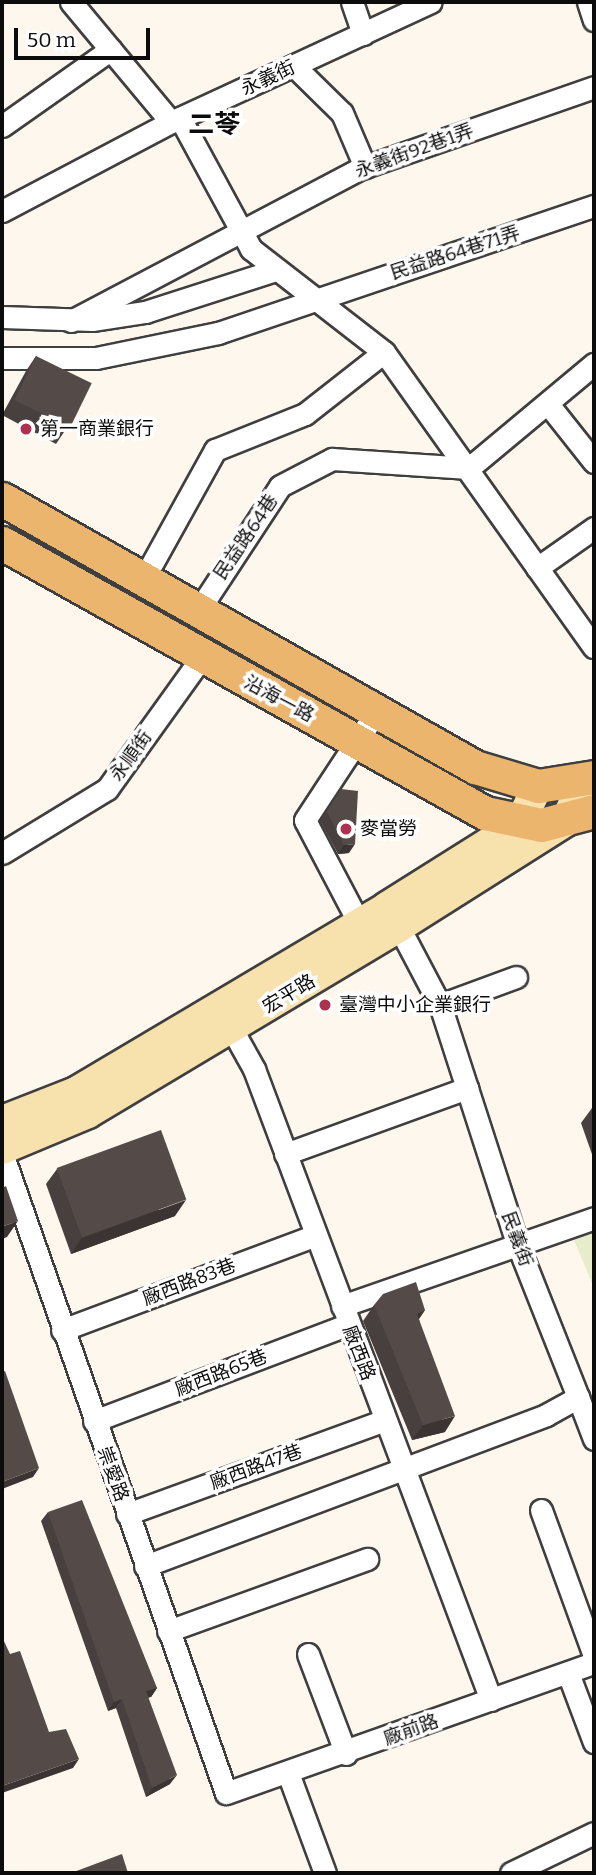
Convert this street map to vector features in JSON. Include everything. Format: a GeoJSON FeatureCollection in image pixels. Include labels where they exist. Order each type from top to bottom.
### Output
{"type":"FeatureCollection","features":[{"type":"Feature","properties":{"kind":"main road","name":"沿海一路"},"geometry":{"type":"LineString","coordinates":[[2,499],[475,767],[538,786]]}},
{"type":"Feature","properties":{"kind":"main road","name":"沿海一路"},"geometry":{"type":"LineString","coordinates":[[2,543],[485,813],[519,824],[584,798]]}},
{"type":"Feature","properties":{"kind":"main road"},"geometry":{"type":"LineString","coordinates":[[538,786],[584,798]]}},
{"type":"Feature","properties":{"kind":"street"},"geometry":{"type":"LineString","coordinates":[[71,2],[175,120],[251,249],[384,352],[594,647]]}},
{"type":"Feature","properties":{"kind":"street"},"geometry":{"type":"LineString","coordinates":[[352,2],[363,34]]}},
{"type":"Feature","properties":{"kind":"street","name":"永義街"},"geometry":{"type":"LineString","coordinates":[[2,211],[175,120],[431,2]]}},
{"type":"Feature","properties":{"kind":"street"},"geometry":{"type":"LineString","coordinates":[[588,2],[594,20]]}},
{"type":"Feature","properties":{"kind":"street"},"geometry":{"type":"LineString","coordinates":[[2,126],[111,49]]}},
{"type":"Feature","properties":{"kind":"street"},"geometry":{"type":"LineString","coordinates":[[294,66],[342,113],[365,167]]}},
{"type":"Feature","properties":{"kind":"street","name":"永義街92巷1弄"},"geometry":{"type":"LineString","coordinates":[[71,321],[240,227],[365,167],[594,87]]}},
{"type":"Feature","properties":{"kind":"street","name":"民益路64巷71弄"},"geometry":{"type":"LineString","coordinates":[[2,358],[96,358],[151,349],[218,333],[315,296],[594,206]]}},
{"type":"Feature","properties":{"kind":"street"},"geometry":{"type":"LineString","coordinates":[[2,317],[71,321],[145,312],[282,274]]}},
{"type":"Feature","properties":{"kind":"street"},"geometry":{"type":"LineString","coordinates":[[143,580],[215,450],[305,415],[384,352]]}},
{"type":"Feature","properties":{"kind":"street"},"geometry":{"type":"LineString","coordinates":[[469,468],[594,364]]}},
{"type":"Feature","properties":{"kind":"street"},"geometry":{"type":"LineString","coordinates":[[548,404],[594,462]]}},
{"type":"Feature","properties":{"kind":"street","name":"民益路64巷"},"geometry":{"type":"LineString","coordinates":[[198,611],[280,486],[321,462],[469,468]]}},
{"type":"Feature","properties":{"kind":"street"},"geometry":{"type":"LineString","coordinates":[[537,568],[594,528]]}},
{"type":"Feature","properties":{"kind":"street","name":"永順街"},"geometry":{"type":"LineString","coordinates":[[2,853],[107,789],[202,657]]}},
{"type":"Feature","properties":{"kind":"street"},"geometry":{"type":"LineString","coordinates":[[359,923],[305,820],[376,712]]}},
{"type":"Feature","properties":{"kind":"street"},"geometry":{"type":"LineString","coordinates":[[519,824],[538,786]]}},
{"type":"Feature","properties":{"kind":"street","name":"宏平路"},"geometry":{"type":"LineString","coordinates":[[2,1121],[76,1092],[226,1018],[584,798]]}},
{"type":"Feature","properties":{"kind":"street","name":"宏平路"},"geometry":{"type":"LineString","coordinates":[[2,1151],[88,1113],[359,923],[394,916],[519,824]]}},
{"type":"Feature","properties":{"kind":"street","name":"民義街"},"geometry":{"type":"LineString","coordinates":[[394,916],[440,1005],[517,1243],[594,1439]]}},
{"type":"Feature","properties":{"kind":"street"},"geometry":{"type":"LineString","coordinates":[[440,1005],[516,977]]}},
{"type":"Feature","properties":{"kind":"street","name":"廠西路"},"geometry":{"type":"LineString","coordinates":[[226,1018],[285,1154],[491,1700]]}},
{"type":"Feature","properties":{"kind":"street"},"geometry":{"type":"LineString","coordinates":[[285,1154],[467,1088]]}},
{"type":"Feature","properties":{"kind":"street","name":"崇愛路"},"geometry":{"type":"LineString","coordinates":[[2,1151],[62,1330],[226,1793]]}},
{"type":"Feature","properties":{"kind":"street","name":"廠西路65巷"},"geometry":{"type":"LineString","coordinates":[[94,1421],[517,1243],[594,1218]]}},
{"type":"Feature","properties":{"kind":"street","name":"廠西路83巷"},"geometry":{"type":"LineString","coordinates":[[62,1330],[316,1235]]}},
{"type":"Feature","properties":{"kind":"street"},"geometry":{"type":"LineString","coordinates":[[145,1566],[403,1469],[578,1397]]}},
{"type":"Feature","properties":{"kind":"street","name":"廠西路47巷"},"geometry":{"type":"LineString","coordinates":[[127,1514],[385,1420]]}},
{"type":"Feature","properties":{"kind":"street"},"geometry":{"type":"LineString","coordinates":[[541,1510],[594,1656]]}},
{"type":"Feature","properties":{"kind":"street"},"geometry":{"type":"LineString","coordinates":[[168,1631],[367,1559]]}},
{"type":"Feature","properties":{"kind":"street"},"geometry":{"type":"LineString","coordinates":[[308,1654],[346,1754]]}},
{"type":"Feature","properties":{"kind":"street","name":"廠前路"},"geometry":{"type":"LineString","coordinates":[[226,1793],[346,1754],[594,1663]]}},
{"type":"Feature","properties":{"kind":"street"},"geometry":{"type":"LineString","coordinates":[[568,1673],[594,1742]]}},
{"type":"Feature","properties":{"kind":"street"},"geometry":{"type":"LineString","coordinates":[[288,1773],[325,1873]]}},
{"type":"Feature","properties":{"kind":"street"},"geometry":{"type":"LineString","coordinates":[[511,1873],[594,1833]]}},
{"type":"Feature","properties":{"kind":"green space"},"geometry":{"type":"Polygon","coordinates":[[[594,1232],[594,1282],[592,1283],[574,1240],[594,1232]]]}},
{"type":"Feature","properties":{"kind":"building"},"geometry":{"type":"Polygon","coordinates":[[[36,356],[92,383],[70,427],[15,400],[36,356]]]}},
{"type":"Feature","properties":{"kind":"building"},"geometry":{"type":"Polygon","coordinates":[[[341,789],[358,791],[355,844],[344,845],[327,812],[341,789]]]}},
{"type":"Feature","properties":{"kind":"building"},"geometry":{"type":"Polygon","coordinates":[[[161,1130],[186,1200],[82,1238],[57,1168],[161,1130]]]}},
{"type":"Feature","properties":{"kind":"building"},"geometry":{"type":"Polygon","coordinates":[[[6,1186],[18,1221],[4,1226],[2,1188],[6,1186]]]}},
{"type":"Feature","properties":{"kind":"building"},"geometry":{"type":"Polygon","coordinates":[[[416,1282],[425,1310],[417,1314],[455,1416],[423,1425],[374,1305],[383,1294],[416,1282]]]}},
{"type":"Feature","properties":{"kind":"building"},"geometry":{"type":"Polygon","coordinates":[[[5,1371],[39,1468],[2,1482],[2,1372],[5,1371]]]}},
{"type":"Feature","properties":{"kind":"building"},"geometry":{"type":"Polygon","coordinates":[[[82,1500],[157,1688],[146,1691],[177,1775],[152,1788],[122,1699],[114,1702],[48,1512],[82,1500]]]}},
{"type":"Feature","properties":{"kind":"building"},"geometry":{"type":"Polygon","coordinates":[[[2,1639],[10,1654],[20,1651],[49,1732],[66,1729],[79,1759],[2,1786],[2,1639]]]}},
{"type":"Feature","properties":{"kind":"building"},"geometry":{"type":"Polygon","coordinates":[[[122,1854],[128,1873],[71,1873],[122,1854]]]}},
{"type":"Feature","properties":{"kind":"place","name":"第一商業銀行"},"geometry":{"type":"Point","coordinates":[26,429]}},
{"type":"Feature","properties":{"kind":"place","name":"麥當勞"},"geometry":{"type":"Point","coordinates":[346,829]}},
{"type":"Feature","properties":{"kind":"place","name":"臺灣中小企業銀行"},"geometry":{"type":"Point","coordinates":[325,1005]}},
{"type":"Feature","properties":{"kind":"district","name":"二苓"},"geometry":{"type":"Point","coordinates":[214,125]}}]}
